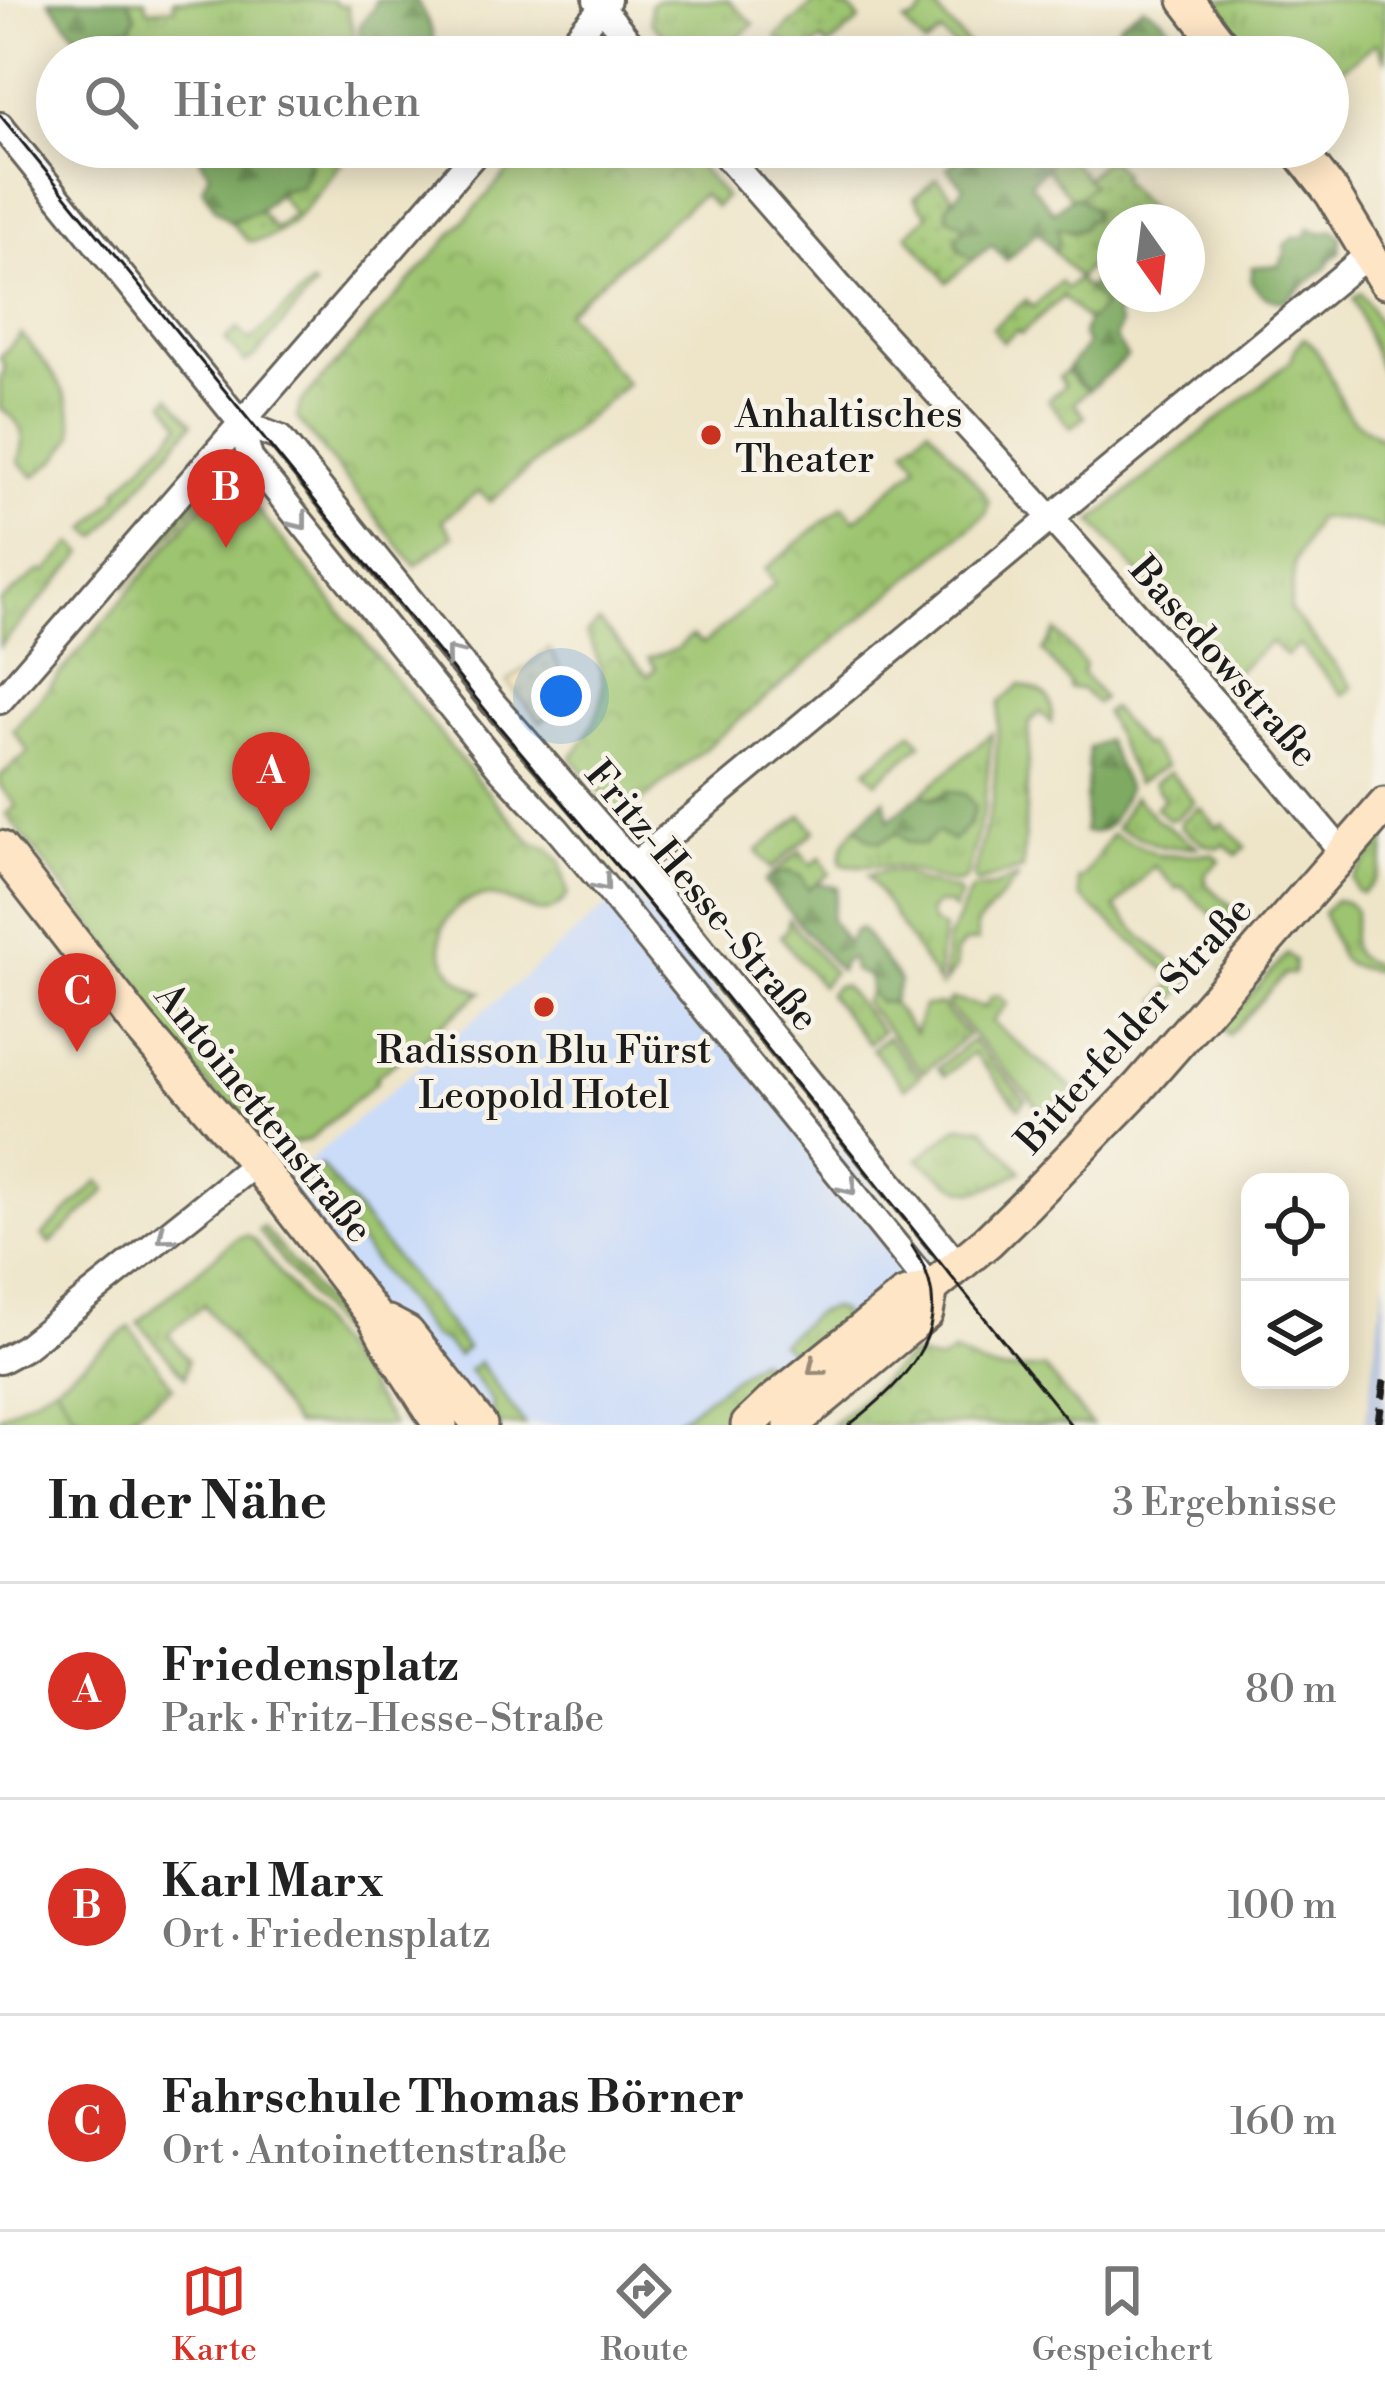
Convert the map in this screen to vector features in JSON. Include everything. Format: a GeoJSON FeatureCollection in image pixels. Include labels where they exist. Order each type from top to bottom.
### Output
{"type":"FeatureCollection","features":[{"type":"Feature","properties":{"kind":"street"},"geometry":{"type":"LineString","coordinates":[[1186,0],[1213,36]]}},
{"type":"Feature","properties":{"kind":"street"},"geometry":{"type":"LineString","coordinates":[[575,36],[601,2],[626,36]]}},
{"type":"Feature","properties":{"kind":"street","name":"Fritz-Hesse-Straße"},"geometry":{"type":"LineString","coordinates":[[0,125],[241,423],[250,458],[314,539],[502,771],[596,875],[931,1288]]}},
{"type":"Feature","properties":{"kind":"street"},"geometry":{"type":"LineString","coordinates":[[0,701],[463,168]]}},
{"type":"Feature","properties":{"kind":"street","name":"Basedowstraße"},"geometry":{"type":"LineString","coordinates":[[736,168],[1265,759],[1343,853]]}},
{"type":"Feature","properties":{"kind":"street"},"geometry":{"type":"LineString","coordinates":[[634,865],[1051,518],[1378,267],[1312,168]]}},
{"type":"Feature","properties":{"kind":"street","name":"Fritz-Hesse-Straße"},"geometry":{"type":"LineString","coordinates":[[241,423],[280,438],[958,1265]]}},
{"type":"Feature","properties":{"kind":"street","name":"Bitterfelder Straße"},"geometry":{"type":"LineString","coordinates":[[748,1425],[904,1296],[931,1288],[1025,1205],[1138,1088],[1385,805]]}},
{"type":"Feature","properties":{"kind":"street","name":"Antoinettenstraße"},"geometry":{"type":"LineString","coordinates":[[0,848],[375,1317],[440,1425]]}},
{"type":"Feature","properties":{"kind":"street"},"geometry":{"type":"LineString","coordinates":[[0,1361],[24,1348],[256,1163]]}},
{"type":"Feature","properties":{"kind":"street","name":"Bitterfelder Straße"},"geometry":{"type":"LineString","coordinates":[[791,1425],[926,1313],[931,1288]]}},
{"type":"Feature","properties":{"kind":"street","name":"Antoinettenstraße"},"geometry":{"type":"LineString","coordinates":[[375,1317],[406,1333],[480,1425]]}},
{"type":"Feature","properties":{"kind":"shaded area"},"geometry":{"type":"Polygon","coordinates":[[[629,887],[941,1273],[763,1425],[460,1425],[281,1185],[629,887]]]}},
{"type":"Feature","properties":{"kind":"shaded area"},"geometry":{"type":"Polygon","coordinates":[[[1385,1276],[1385,1425],[1365,1425],[1377,1338],[1385,1276]]]}},
{"type":"Feature","properties":{"kind":"green space"},"geometry":{"type":"Polygon","coordinates":[[[49,0],[128,0],[136,16],[131,27],[77,36],[49,0]]]}},
{"type":"Feature","properties":{"kind":"green space"},"geometry":{"type":"Polygon","coordinates":[[[128,0],[145,0],[148,10],[175,8],[173,0],[332,0],[347,5],[354,36],[136,36],[131,27],[135,16],[128,0]]]}},
{"type":"Feature","properties":{"kind":"green space"},"geometry":{"type":"Polygon","coordinates":[[[375,0],[416,0],[433,36],[360,36],[359,26],[375,0]]]}},
{"type":"Feature","properties":{"kind":"green space"},"geometry":{"type":"Polygon","coordinates":[[[656,0],[728,0],[754,24],[740,36],[664,36],[651,22],[650,5],[656,0]]]}},
{"type":"Feature","properties":{"kind":"green space"},"geometry":{"type":"Polygon","coordinates":[[[812,0],[836,0],[860,20],[841,36],[777,36],[812,0]]]}},
{"type":"Feature","properties":{"kind":"green space"},"geometry":{"type":"Polygon","coordinates":[[[928,0],[960,36],[916,36],[904,22],[924,9],[928,0]]]}},
{"type":"Feature","properties":{"kind":"green space"},"geometry":{"type":"Polygon","coordinates":[[[1204,0],[1385,0],[1385,59],[1376,43],[1349,64],[1349,36],[1232,36],[1204,0]]]}},
{"type":"Feature","properties":{"kind":"green space"},"geometry":{"type":"Polygon","coordinates":[[[1143,7],[1161,17],[1173,36],[1116,36],[1121,22],[1143,7]]]}},
{"type":"Feature","properties":{"kind":"green space"},"geometry":{"type":"Polygon","coordinates":[[[206,168],[309,168],[301,187],[282,190],[259,211],[230,222],[215,209],[203,188],[209,173],[206,168]]]}},
{"type":"Feature","properties":{"kind":"green space"},"geometry":{"type":"Polygon","coordinates":[[[306,168],[338,168],[288,225],[262,240],[248,241],[230,222],[259,211],[275,229],[294,214],[278,194],[306,168]]]}},
{"type":"Feature","properties":{"kind":"green space"},"geometry":{"type":"Polygon","coordinates":[[[511,168],[701,168],[725,197],[715,207],[702,194],[566,312],[627,384],[490,502],[479,491],[442,520],[453,536],[415,566],[297,418],[300,404],[511,168]]]}},
{"type":"Feature","properties":{"kind":"green space"},"geometry":{"type":"Polygon","coordinates":[[[947,168],[1046,168],[1030,183],[1054,212],[1080,196],[1094,209],[1094,220],[1077,230],[1058,228],[1055,252],[1038,231],[1006,261],[992,245],[973,260],[963,254],[956,223],[948,218],[947,207],[964,187],[947,168]]]}},
{"type":"Feature","properties":{"kind":"green space"},"geometry":{"type":"Polygon","coordinates":[[[1046,168],[1078,168],[1093,185],[1071,198],[1046,168]]]}},
{"type":"Feature","properties":{"kind":"green space"},"geometry":{"type":"Polygon","coordinates":[[[1096,168],[1118,168],[1123,174],[1120,178],[1144,204],[1097,204],[1097,258],[1079,277],[1097,299],[1098,312],[1087,322],[1063,297],[1021,334],[1017,330],[1003,342],[992,328],[1026,300],[1033,307],[1060,282],[1067,289],[1078,278],[1055,252],[1058,227],[1072,232],[1094,219],[1094,209],[1080,196],[1092,185],[1086,178],[1096,168]]]}},
{"type":"Feature","properties":{"kind":"green space"},"geometry":{"type":"Polygon","coordinates":[[[937,178],[953,196],[948,218],[962,224],[956,239],[959,251],[973,260],[947,282],[907,235],[928,215],[914,198],[937,178]]]}},
{"type":"Feature","properties":{"kind":"green space"},"geometry":{"type":"Polygon","coordinates":[[[1309,228],[1321,233],[1334,230],[1341,237],[1340,253],[1284,301],[1264,295],[1251,281],[1253,267],[1279,265],[1285,244],[1305,237],[1309,228]]]}},
{"type":"Feature","properties":{"kind":"green space"},"geometry":{"type":"Polygon","coordinates":[[[1097,282],[1097,300],[1086,288],[1097,282]]]}},
{"type":"Feature","properties":{"kind":"green space"},"geometry":{"type":"Polygon","coordinates":[[[312,284],[315,287],[255,356],[245,362],[225,339],[238,329],[250,341],[312,284]]]}},
{"type":"Feature","properties":{"kind":"green space"},"geometry":{"type":"Polygon","coordinates":[[[1360,293],[1382,334],[1385,381],[1353,298],[1360,293]]]}},
{"type":"Feature","properties":{"kind":"green space"},"geometry":{"type":"Polygon","coordinates":[[[1097,312],[1115,312],[1120,325],[1115,338],[1127,357],[1089,390],[1067,370],[1087,343],[1082,335],[1097,312]]]}},
{"type":"Feature","properties":{"kind":"green space"},"geometry":{"type":"Polygon","coordinates":[[[21,334],[64,392],[74,436],[57,459],[34,477],[18,461],[22,438],[18,424],[0,409],[5,368],[0,357],[21,334]]]}},
{"type":"Feature","properties":{"kind":"green space"},"geometry":{"type":"Polygon","coordinates":[[[1304,338],[1318,353],[1351,417],[1385,440],[1385,530],[1317,518],[1295,561],[1290,610],[1353,687],[1343,695],[1299,645],[1286,656],[1271,642],[1230,677],[1092,521],[1291,361],[1304,338]]]}},
{"type":"Feature","properties":{"kind":"green space"},"geometry":{"type":"Polygon","coordinates":[[[1067,370],[1089,390],[1074,403],[1085,417],[1071,428],[1048,400],[1065,385],[1059,377],[1067,370]]]}},
{"type":"Feature","properties":{"kind":"green space"},"geometry":{"type":"Polygon","coordinates":[[[170,396],[193,423],[98,537],[87,529],[181,424],[165,402],[170,396]]]}},
{"type":"Feature","properties":{"kind":"green space"},"geometry":{"type":"Polygon","coordinates":[[[929,427],[982,490],[989,502],[986,514],[634,808],[616,810],[571,758],[591,728],[602,699],[601,668],[586,634],[599,622],[648,676],[656,668],[648,658],[677,649],[691,636],[703,644],[775,584],[765,569],[843,506],[855,520],[918,465],[906,448],[929,427]]]}},
{"type":"Feature","properties":{"kind":"green space"},"geometry":{"type":"Polygon","coordinates":[[[225,463],[234,482],[208,491],[124,587],[121,582],[225,463]]]}},
{"type":"Feature","properties":{"kind":"green space"},"geometry":{"type":"Polygon","coordinates":[[[243,492],[478,781],[533,844],[549,849],[560,861],[568,894],[546,911],[483,896],[454,911],[441,936],[446,963],[467,985],[482,992],[375,1078],[378,1081],[309,1140],[267,1148],[113,975],[124,966],[6,814],[16,806],[0,786],[0,776],[29,752],[13,730],[207,499],[243,492]]]}},
{"type":"Feature","properties":{"kind":"green space"},"geometry":{"type":"Polygon","coordinates":[[[73,543],[84,553],[0,646],[0,602],[41,570],[45,573],[73,543]]]}},
{"type":"Feature","properties":{"kind":"green space"},"geometry":{"type":"Polygon","coordinates":[[[1056,631],[1085,665],[1082,673],[1103,698],[1097,704],[1081,689],[1069,688],[1043,651],[1056,631]]]}},
{"type":"Feature","properties":{"kind":"green space"},"geometry":{"type":"Polygon","coordinates":[[[1020,685],[1046,696],[1052,714],[1051,723],[1040,712],[1030,722],[1023,869],[976,883],[973,878],[993,798],[1000,702],[1020,685]]]}},
{"type":"Feature","properties":{"kind":"green space"},"geometry":{"type":"Polygon","coordinates":[[[1111,708],[1166,766],[1137,783],[1105,713],[1111,708]]]}},
{"type":"Feature","properties":{"kind":"green space"},"geometry":{"type":"Polygon","coordinates":[[[912,732],[922,744],[876,782],[866,770],[912,732]]]}},
{"type":"Feature","properties":{"kind":"green space"},"geometry":{"type":"Polygon","coordinates":[[[992,733],[984,808],[967,876],[961,882],[895,867],[841,864],[843,848],[857,826],[867,838],[942,797],[928,798],[922,793],[992,733]]]}},
{"type":"Feature","properties":{"kind":"green space"},"geometry":{"type":"Polygon","coordinates":[[[1106,740],[1128,789],[1107,826],[1084,832],[1089,748],[1106,740]]]}},
{"type":"Feature","properties":{"kind":"green space"},"geometry":{"type":"Polygon","coordinates":[[[1170,772],[1195,802],[1169,820],[1155,808],[1164,799],[1154,783],[1170,772]]]}},
{"type":"Feature","properties":{"kind":"green space"},"geometry":{"type":"Polygon","coordinates":[[[947,791],[965,794],[975,807],[970,824],[952,841],[937,832],[923,845],[907,842],[897,833],[880,842],[867,838],[857,826],[885,799],[889,820],[922,793],[935,797],[947,791]]]}},
{"type":"Feature","properties":{"kind":"green space"},"geometry":{"type":"Polygon","coordinates":[[[1134,796],[1156,819],[1198,847],[1163,847],[1116,828],[1134,796]]]}},
{"type":"Feature","properties":{"kind":"green space"},"geometry":{"type":"Polygon","coordinates":[[[1200,807],[1218,828],[1223,823],[1246,847],[1237,855],[1224,844],[1220,848],[1206,845],[1181,827],[1200,807]]]}},
{"type":"Feature","properties":{"kind":"green space"},"geometry":{"type":"Polygon","coordinates":[[[802,815],[815,831],[771,869],[757,851],[802,815]]]}},
{"type":"Feature","properties":{"kind":"green space"},"geometry":{"type":"Polygon","coordinates":[[[1385,825],[1379,872],[1362,893],[1352,879],[1377,848],[1378,833],[1385,825]]]}},
{"type":"Feature","properties":{"kind":"green space"},"geometry":{"type":"Polygon","coordinates":[[[1112,834],[1160,855],[1213,854],[1220,861],[1205,874],[1207,885],[1245,918],[1232,933],[1154,866],[1115,908],[1192,978],[1167,1008],[1158,1001],[1176,979],[1080,897],[1078,879],[1112,834]]]}},
{"type":"Feature","properties":{"kind":"green space"},"geometry":{"type":"Polygon","coordinates":[[[800,851],[811,865],[821,857],[830,874],[808,889],[769,877],[800,851]]]}},
{"type":"Feature","properties":{"kind":"green space"},"geometry":{"type":"Polygon","coordinates":[[[787,871],[801,876],[808,889],[816,883],[838,887],[831,919],[847,943],[861,928],[900,982],[892,1003],[879,1002],[870,992],[869,977],[853,970],[851,959],[844,961],[840,971],[764,882],[787,871]]]}},
{"type":"Feature","properties":{"kind":"green space"},"geometry":{"type":"Polygon","coordinates":[[[886,871],[958,891],[954,910],[948,904],[937,904],[929,912],[932,922],[944,929],[939,985],[868,875],[886,871]]]}},
{"type":"Feature","properties":{"kind":"green space"},"geometry":{"type":"Polygon","coordinates":[[[1019,877],[976,926],[978,941],[965,943],[955,953],[956,968],[944,984],[947,941],[971,890],[1019,877]]]}},
{"type":"Feature","properties":{"kind":"green space"},"geometry":{"type":"Polygon","coordinates":[[[1335,900],[1353,908],[1352,940],[1357,956],[1385,966],[1385,972],[1354,967],[1340,957],[1323,913],[1335,900]]]}},
{"type":"Feature","properties":{"kind":"green space"},"geometry":{"type":"Polygon","coordinates":[[[789,920],[833,973],[821,986],[780,936],[789,920]]]}},
{"type":"Feature","properties":{"kind":"green space"},"geometry":{"type":"Polygon","coordinates":[[[1287,954],[1295,961],[1293,974],[1285,974],[1229,1035],[1222,1027],[1287,954]]]}},
{"type":"Feature","properties":{"kind":"green space"},"geometry":{"type":"Polygon","coordinates":[[[844,986],[882,1032],[868,1044],[828,994],[844,986]]]}},
{"type":"Feature","properties":{"kind":"green space"},"geometry":{"type":"Polygon","coordinates":[[[870,992],[879,1002],[892,1003],[915,1033],[923,1006],[944,1005],[968,1035],[923,1073],[864,1002],[870,992]]]}},
{"type":"Feature","properties":{"kind":"green space"},"geometry":{"type":"Polygon","coordinates":[[[999,995],[1007,1004],[992,1022],[1076,1092],[1083,1086],[1092,1096],[1060,1131],[948,1002],[985,1007],[991,997],[999,995]]]}},
{"type":"Feature","properties":{"kind":"green space"},"geometry":{"type":"Polygon","coordinates":[[[887,1037],[920,1076],[905,1088],[872,1049],[887,1037]]]}},
{"type":"Feature","properties":{"kind":"green space"},"geometry":{"type":"Polygon","coordinates":[[[972,1040],[1026,1100],[1019,1108],[973,1053],[944,1076],[938,1068],[972,1040]]]}},
{"type":"Feature","properties":{"kind":"green space"},"geometry":{"type":"Polygon","coordinates":[[[959,1126],[983,1127],[1021,1171],[989,1188],[967,1190],[918,1159],[959,1126]]]}},
{"type":"Feature","properties":{"kind":"green space"},"geometry":{"type":"Polygon","coordinates":[[[321,1165],[467,1348],[457,1356],[444,1341],[433,1338],[308,1176],[321,1165]]]}},
{"type":"Feature","properties":{"kind":"green space"},"geometry":{"type":"Polygon","coordinates":[[[99,1181],[107,1190],[50,1244],[42,1236],[99,1181]]]}},
{"type":"Feature","properties":{"kind":"green space"},"geometry":{"type":"Polygon","coordinates":[[[263,1227],[345,1327],[412,1425],[405,1425],[258,1230],[263,1227]]]}},
{"type":"Feature","properties":{"kind":"green space"},"geometry":{"type":"Polygon","coordinates":[[[246,1235],[393,1425],[295,1425],[204,1305],[168,1334],[188,1360],[185,1377],[138,1322],[235,1239],[246,1235]]]}},
{"type":"Feature","properties":{"kind":"green space"},"geometry":{"type":"Polygon","coordinates":[[[831,1307],[841,1311],[843,1322],[801,1360],[780,1343],[813,1314],[831,1307]]]}},
{"type":"Feature","properties":{"kind":"green space"},"geometry":{"type":"Polygon","coordinates":[[[130,1327],[173,1387],[117,1425],[81,1425],[55,1385],[130,1327]]]}},
{"type":"Feature","properties":{"kind":"green space"},"geometry":{"type":"Polygon","coordinates":[[[954,1353],[1001,1371],[1044,1368],[1092,1425],[831,1425],[911,1355],[938,1362],[954,1353]]]}},
{"type":"Feature","properties":{"kind":"green space"},"geometry":{"type":"Polygon","coordinates":[[[759,1359],[781,1376],[721,1425],[671,1425],[759,1359]]]}},
{"type":"Feature","properties":{"kind":"green space"},"geometry":{"type":"Polygon","coordinates":[[[479,1362],[525,1425],[499,1425],[492,1416],[493,1402],[469,1370],[479,1362]]]}},
{"type":"Feature","properties":{"kind":"green space"},"geometry":{"type":"Polygon","coordinates":[[[55,1385],[81,1425],[0,1425],[0,1416],[55,1385]]]}},
{"type":"Feature","properties":{"kind":"sand"},"geometry":{"type":"Polygon","coordinates":[[[549,649],[560,669],[562,688],[556,706],[541,722],[507,682],[549,649]]]}},
{"type":"Feature","properties":{"kind":"tram line"},"geometry":{"type":"LineString","coordinates":[[0,115],[36,159]]}},
{"type":"Feature","properties":{"kind":"tram line"},"geometry":{"type":"LineString","coordinates":[[43,168],[701,966],[1071,1425]]}},
{"type":"Feature","properties":{"kind":"tram line"},"geometry":{"type":"LineString","coordinates":[[849,1425],[909,1368],[931,1324],[933,1300],[927,1274],[912,1246]]}},
{"type":"Feature","properties":{"kind":"railway"},"geometry":{"type":"LineString","coordinates":[[1378,1425],[1385,1378]]}},
{"type":"Feature","properties":{"kind":"place","name":"Anhaltisches Theater"},"geometry":{"type":"Point","coordinates":[711,435]}},
{"type":"Feature","properties":{"kind":"place","name":"Karl Marx"},"geometry":{"type":"Point","coordinates":[226,548]}},
{"type":"Feature","properties":{"kind":"place","name":"Friedensplatz"},"geometry":{"type":"Point","coordinates":[271,831]}},
{"type":"Feature","properties":{"kind":"place","name":"Radisson Blu Fürst Leopold Hotel"},"geometry":{"type":"Point","coordinates":[544,1007]}},
{"type":"Feature","properties":{"kind":"place","name":"Fahrschule Thomas Börner"},"geometry":{"type":"Point","coordinates":[77,1052]}}]}
